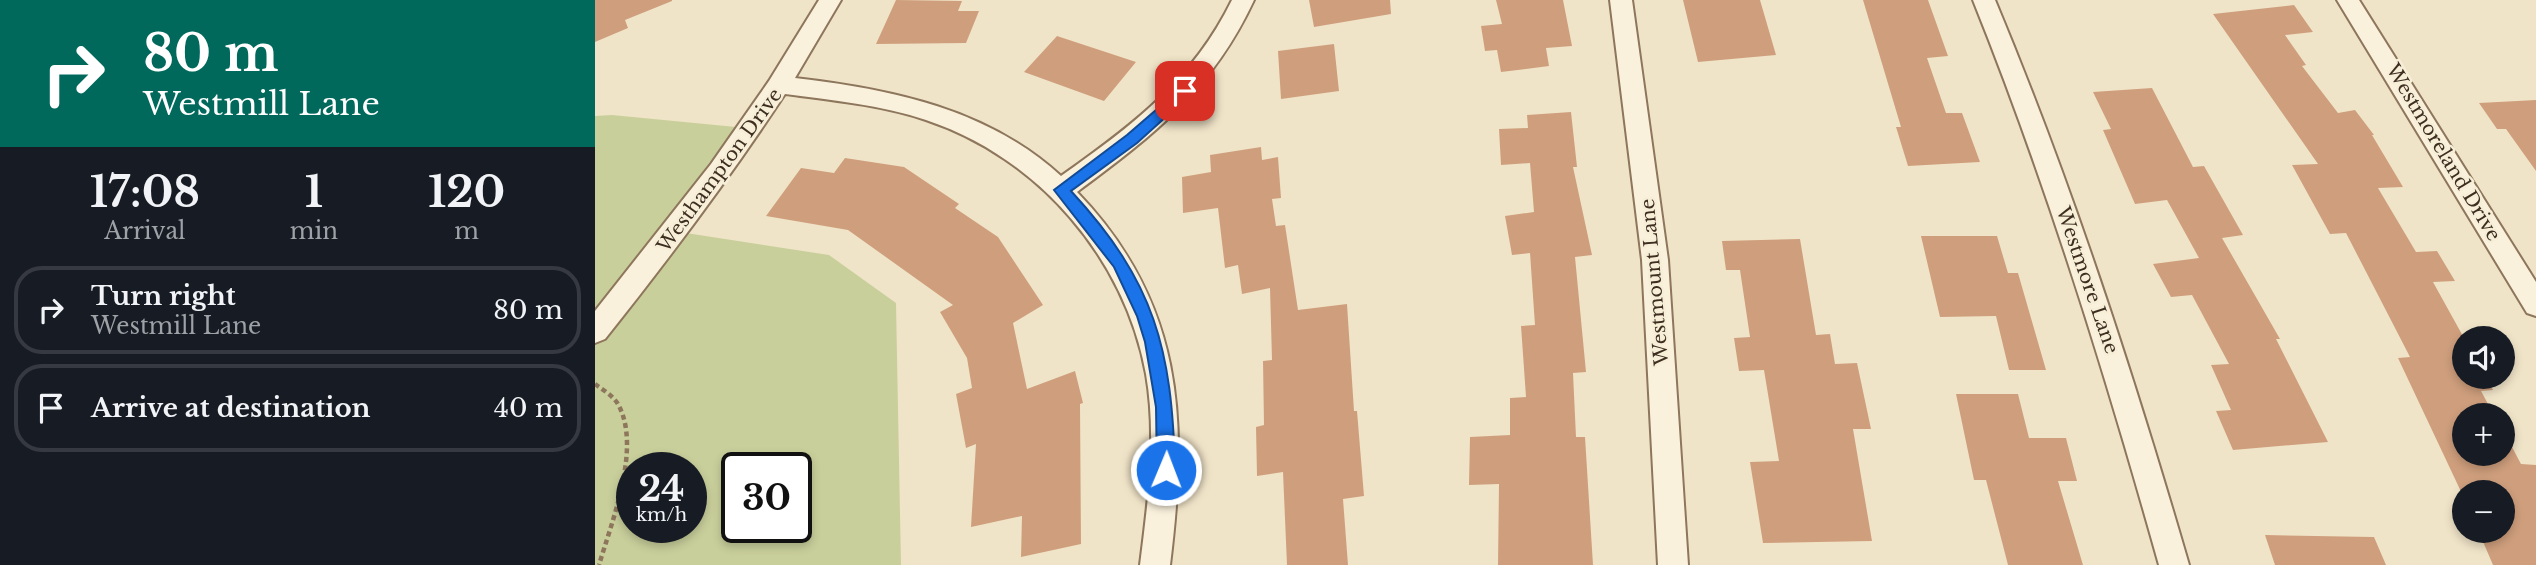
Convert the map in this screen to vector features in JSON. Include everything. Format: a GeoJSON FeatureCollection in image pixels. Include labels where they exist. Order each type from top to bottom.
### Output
{"type":"FeatureCollection","features":[{"type":"Feature","properties":{"kind":"street","name":"Westhampton Drive"},"geometry":{"type":"LineString","coordinates":[[595,331],[688,215],[780,85],[830,0]]}},
{"type":"Feature","properties":{"kind":"street"},"geometry":{"type":"LineString","coordinates":[[1061,190],[1132,139],[1185,91],[1214,57],[1243,0]]}},
{"type":"Feature","properties":{"kind":"street","name":"Westmount Lane"},"geometry":{"type":"LineString","coordinates":[[1621,0],[1655,260],[1673,565]]}},
{"type":"Feature","properties":{"kind":"street","name":"Westmore Lane"},"geometry":{"type":"LineString","coordinates":[[1984,0],[2024,98],[2081,257],[2116,363],[2174,565]]}},
{"type":"Feature","properties":{"kind":"street","name":"Westmoreland Drive"},"geometry":{"type":"LineString","coordinates":[[2348,0],[2536,305]]}},
{"type":"Feature","properties":{"kind":"street"},"geometry":{"type":"LineString","coordinates":[[780,85],[870,97],[938,114],[1011,150],[1061,190],[1088,219],[1120,263],[1134,289],[1153,342],[1167,435],[1155,565]]}},
{"type":"Feature","properties":{"kind":"path"},"geometry":{"type":"LineString","coordinates":[[595,384],[618,403],[622,412],[626,442],[620,494],[599,565]]}},
{"type":"Feature","properties":{"kind":"green space"},"geometry":{"type":"Polygon","coordinates":[[[612,115],[736,127],[660,229],[829,255],[896,303],[901,565],[595,565],[595,116],[612,115]]]}},
{"type":"Feature","properties":{"kind":"building"},"geometry":{"type":"Polygon","coordinates":[[[595,0],[672,1],[625,20],[628,28],[595,42],[595,0]]]}},
{"type":"Feature","properties":{"kind":"building"},"geometry":{"type":"Polygon","coordinates":[[[896,0],[962,1],[958,11],[979,11],[966,43],[876,44],[896,0]]]}},
{"type":"Feature","properties":{"kind":"building"},"geometry":{"type":"Polygon","coordinates":[[[1309,0],[1390,0],[1391,14],[1314,27],[1309,0]]]}},
{"type":"Feature","properties":{"kind":"building"},"geometry":{"type":"Polygon","coordinates":[[[1496,0],[1563,0],[1572,46],[1546,48],[1549,66],[1501,72],[1497,50],[1485,51],[1481,26],[1502,24],[1496,0]]]}},
{"type":"Feature","properties":{"kind":"building"},"geometry":{"type":"Polygon","coordinates":[[[1683,0],[1760,0],[1776,55],[1698,62],[1683,0]]]}},
{"type":"Feature","properties":{"kind":"building"},"geometry":{"type":"Polygon","coordinates":[[[1863,0],[1928,0],[1948,56],[1927,58],[1946,113],[1962,113],[1980,162],[1908,166],[1896,127],[1901,127],[1863,0]]]}},
{"type":"Feature","properties":{"kind":"building"},"geometry":{"type":"Polygon","coordinates":[[[2294,5],[2313,32],[2285,35],[2306,65],[2302,66],[2338,113],[2355,110],[2374,135],[2403,187],[2378,188],[2416,252],[2437,251],[2455,281],[2433,282],[2457,326],[2452,326],[2452,389],[2493,390],[2481,391],[2488,403],[2452,403],[2452,466],[2515,466],[2515,453],[2521,464],[2536,465],[2536,565],[2493,565],[2484,543],[2515,543],[2515,480],[2456,480],[2398,358],[2410,357],[2346,233],[2330,234],[2292,165],[2318,164],[2213,14],[2294,5]]]}},
{"type":"Feature","properties":{"kind":"building"},"geometry":{"type":"Polygon","coordinates":[[[1057,36],[1136,62],[1104,101],[1024,72],[1057,36]]]}},
{"type":"Feature","properties":{"kind":"building"},"geometry":{"type":"Polygon","coordinates":[[[1334,44],[1339,91],[1281,99],[1278,51],[1334,44]]]}},
{"type":"Feature","properties":{"kind":"building"},"geometry":{"type":"Polygon","coordinates":[[[2152,88],[2193,167],[2204,166],[2243,235],[2222,238],[2280,339],[2276,339],[2328,442],[2233,450],[2216,411],[2231,410],[2211,365],[2229,364],[2192,295],[2171,297],[2153,264],[2199,258],[2167,200],[2135,204],[2103,130],[2111,129],[2093,92],[2152,88]]]}},
{"type":"Feature","properties":{"kind":"building"},"geometry":{"type":"Polygon","coordinates":[[[2536,100],[2536,171],[2506,129],[2497,129],[2479,103],[2536,100]]]}},
{"type":"Feature","properties":{"kind":"building"},"geometry":{"type":"Polygon","coordinates":[[[1571,112],[1577,167],[1573,167],[1592,255],[1575,257],[1586,372],[1573,373],[1576,437],[1585,437],[1593,565],[1498,565],[1499,484],[1469,485],[1470,437],[1510,435],[1510,398],[1526,397],[1521,326],[1535,325],[1530,253],[1512,255],[1505,216],[1534,212],[1530,163],[1501,165],[1499,129],[1528,128],[1527,115],[1571,112]]]}},
{"type":"Feature","properties":{"kind":"building"},"geometry":{"type":"Polygon","coordinates":[[[1261,147],[1262,160],[1278,157],[1281,198],[1272,199],[1276,226],[1285,225],[1298,310],[1347,304],[1354,411],[1357,411],[1364,496],[1343,499],[1348,565],[1287,565],[1283,472],[1257,476],[1256,427],[1264,425],[1263,361],[1272,360],[1270,288],[1242,294],[1238,265],[1225,268],[1218,208],[1183,213],[1182,177],[1211,172],[1210,155],[1261,147]]]}},
{"type":"Feature","properties":{"kind":"building"},"geometry":{"type":"Polygon","coordinates":[[[845,158],[904,167],[959,204],[955,208],[998,237],[1043,305],[1013,323],[1027,389],[1075,371],[1083,403],[1080,404],[1081,544],[1021,557],[1022,516],[971,527],[976,444],[966,448],[956,394],[972,388],[967,358],[940,312],[953,305],[848,230],[766,216],[801,168],[834,173],[845,158]]]}},
{"type":"Feature","properties":{"kind":"building"},"geometry":{"type":"Polygon","coordinates":[[[1921,236],[1997,236],[2008,273],[2018,273],[2046,370],[2009,370],[1996,316],[1940,317],[1921,236]]]}},
{"type":"Feature","properties":{"kind":"building"},"geometry":{"type":"Polygon","coordinates":[[[1800,239],[1816,335],[1830,334],[1835,364],[1857,363],[1871,429],[1853,429],[1872,541],[1763,543],[1750,462],[1779,461],[1764,370],[1739,371],[1734,338],[1750,337],[1740,270],[1726,270],[1722,241],[1800,239]]]}},
{"type":"Feature","properties":{"kind":"building"},"geometry":{"type":"Polygon","coordinates":[[[1956,394],[2018,394],[2029,438],[2066,438],[2077,481],[2058,481],[2083,565],[2008,565],[1986,480],[1974,480],[1956,394]]]}},
{"type":"Feature","properties":{"kind":"building"},"geometry":{"type":"Polygon","coordinates":[[[2265,535],[2374,537],[2386,565],[2275,565],[2265,535]]]}},
{"type":"Feature","properties":{"kind":"route"},"geometry":{"type":"LineString","coordinates":[[1166,470],[1165,407],[1153,342],[1145,316],[1120,263],[1088,219],[1061,190],[1132,139],[1185,91]]}}]}
